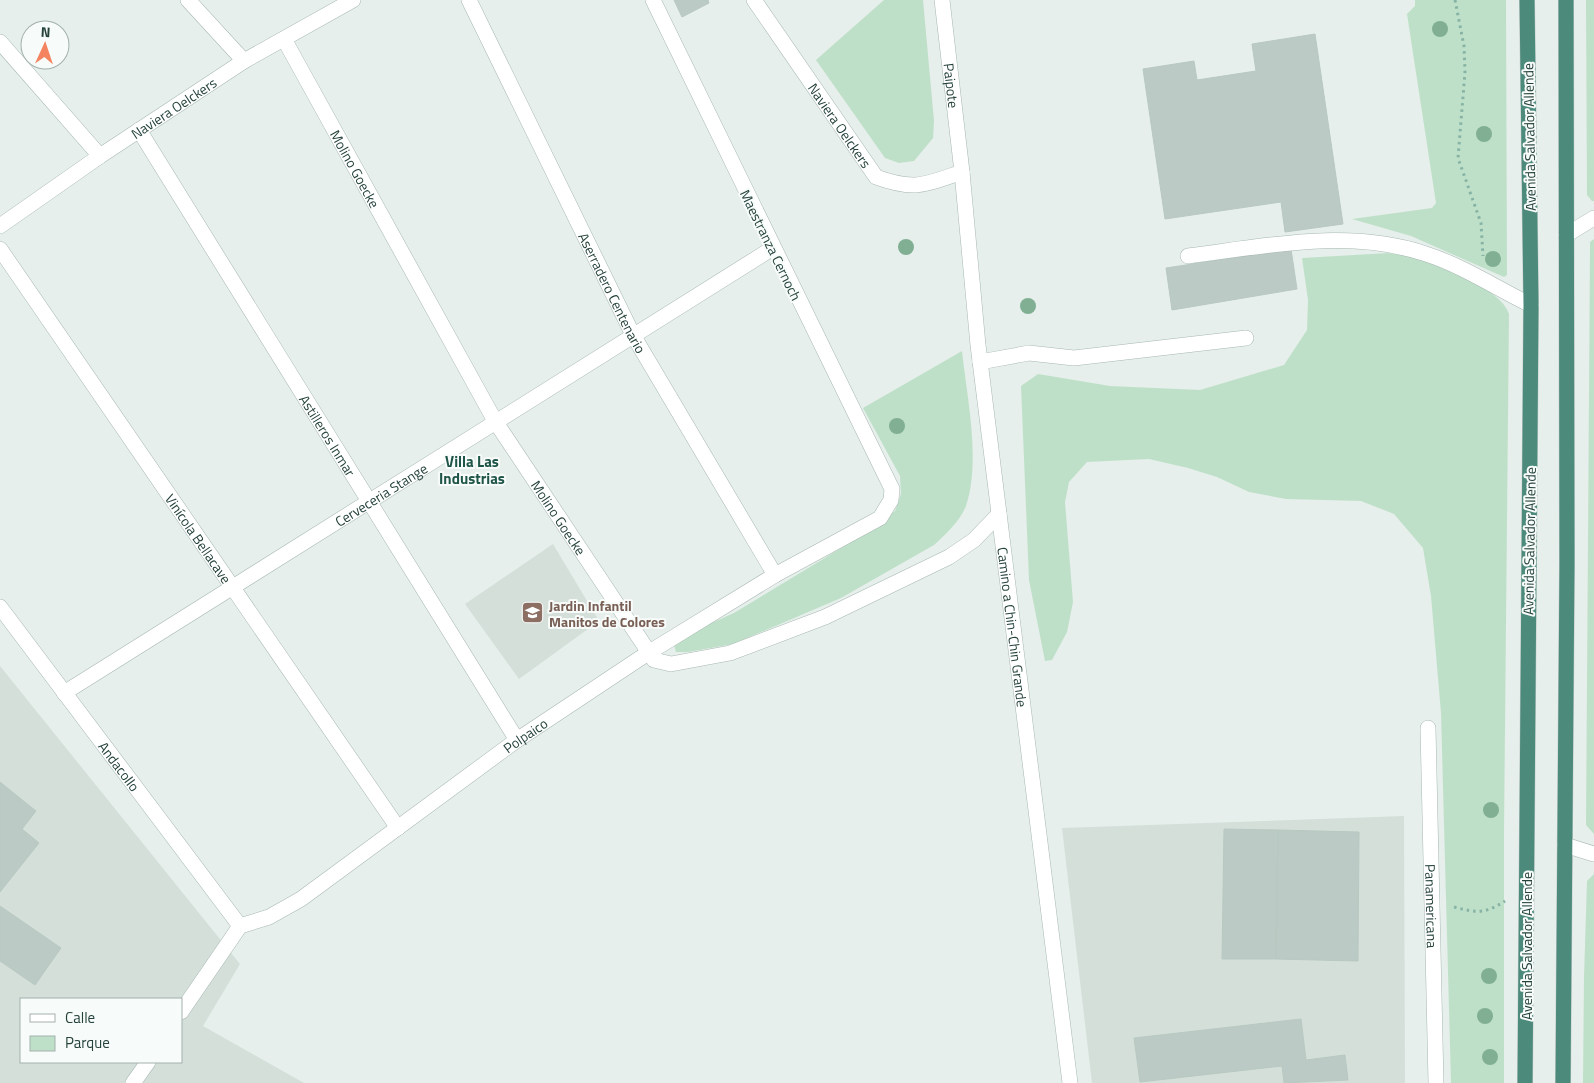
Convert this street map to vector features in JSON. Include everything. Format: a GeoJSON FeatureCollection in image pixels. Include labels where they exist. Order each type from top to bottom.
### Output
{"type":"FeatureCollection","features":[{"type":"Feature","properties":{"kind":"highway","name":"Avenida Salvador Allende"},"geometry":{"type":"LineString","coordinates":[[1525,1083],[1531,305],[1528,0]]}},
{"type":"Feature","properties":{"kind":"highway"},"geometry":{"type":"LineString","coordinates":[[1563,1083],[1566,845],[1566,0]]}},
{"type":"Feature","properties":{"kind":"street"},"geometry":{"type":"LineString","coordinates":[[188,0],[244,61]]}},
{"type":"Feature","properties":{"kind":"street","name":"Naviera Oelckers"},"geometry":{"type":"LineString","coordinates":[[0,226],[100,156],[244,61],[353,0]]}},
{"type":"Feature","properties":{"kind":"street","name":"Aserradero Centenario"},"geometry":{"type":"LineString","coordinates":[[469,0],[633,334],[775,575]]}},
{"type":"Feature","properties":{"kind":"street","name":"Maestranza Cernoch"},"geometry":{"type":"LineString","coordinates":[[653,0],[892,488]]}},
{"type":"Feature","properties":{"kind":"street","name":"Naviera Oelckers"},"geometry":{"type":"LineString","coordinates":[[754,0],[876,177],[898,185],[918,187],[962,172]]}},
{"type":"Feature","properties":{"kind":"street","name":"Paipote"},"geometry":{"type":"LineString","coordinates":[[942,0],[962,172]]}},
{"type":"Feature","properties":{"kind":"street","name":"Molino Goecke"},"geometry":{"type":"LineString","coordinates":[[284,39],[495,421],[648,653]]}},
{"type":"Feature","properties":{"kind":"street"},"geometry":{"type":"LineString","coordinates":[[0,42],[100,156]]}},
{"type":"Feature","properties":{"kind":"street","name":"Astilleros Inmar"},"geometry":{"type":"LineString","coordinates":[[139,130],[517,740]]}},
{"type":"Feature","properties":{"kind":"street","name":"Camino a Chin-Chin Grande"},"geometry":{"type":"LineString","coordinates":[[962,172],[980,362],[1070,1083]]}},
{"type":"Feature","properties":{"kind":"street"},"geometry":{"type":"LineString","coordinates":[[1566,235],[1594,218]]}},
{"type":"Feature","properties":{"kind":"street"},"geometry":{"type":"LineString","coordinates":[[1188,256],[1305,241],[1380,243],[1425,253],[1489,282],[1531,305]]}},
{"type":"Feature","properties":{"kind":"street","name":"Cerveceria Stange"},"geometry":{"type":"LineString","coordinates":[[64,693],[633,334],[773,248]]}},
{"type":"Feature","properties":{"kind":"street","name":"Vinícola Bellacave"},"geometry":{"type":"LineString","coordinates":[[0,249],[398,828]]}},
{"type":"Feature","properties":{"kind":"street"},"geometry":{"type":"LineString","coordinates":[[980,362],[1029,352],[1074,358],[1246,338]]}},
{"type":"Feature","properties":{"kind":"street","name":"Polpaico"},"geometry":{"type":"LineString","coordinates":[[240,926],[269,917],[301,899],[517,740],[648,653],[775,575],[880,518],[891,500],[892,488]]}},
{"type":"Feature","properties":{"kind":"street"},"geometry":{"type":"LineString","coordinates":[[648,653],[654,660],[671,664],[698,660],[730,653],[825,618],[906,580],[949,557],[974,540],[999,514]]}},
{"type":"Feature","properties":{"kind":"street","name":"Andacollo"},"geometry":{"type":"LineString","coordinates":[[0,607],[240,926]]}},
{"type":"Feature","properties":{"kind":"street","name":"Panamericana"},"geometry":{"type":"LineString","coordinates":[[1428,728],[1436,1083]]}},
{"type":"Feature","properties":{"kind":"street"},"geometry":{"type":"LineString","coordinates":[[1566,845],[1594,854]]}},
{"type":"Feature","properties":{"kind":"street"},"geometry":{"type":"LineString","coordinates":[[182,1011],[240,926]]}},
{"type":"Feature","properties":{"kind":"street"},"geometry":{"type":"LineString","coordinates":[[133,1083],[147,1063]]}},
{"type":"Feature","properties":{"kind":"path"},"geometry":{"type":"LineString","coordinates":[[1455,0],[1464,46],[1465,72],[1458,158],[1481,223],[1483,259],[1489,282]]}},
{"type":"Feature","properties":{"kind":"path"},"geometry":{"type":"LineString","coordinates":[[1433,904],[1478,912],[1491,910],[1507,900]]}},
{"type":"Feature","properties":{"kind":"shaded area","name":"Jardin Infantil Manitos de Colores"},"geometry":{"type":"Polygon","coordinates":[[[553,544],[599,621],[519,679],[465,604],[553,544]]]}},
{"type":"Feature","properties":{"kind":"shaded area"},"geometry":{"type":"Polygon","coordinates":[[[0,666],[240,964],[203,1026],[304,1083],[0,1083],[0,666]]]}},
{"type":"Feature","properties":{"kind":"shaded area"},"geometry":{"type":"Polygon","coordinates":[[[1404,816],[1405,1083],[1092,1083],[1062,828],[1404,816]]]}},
{"type":"Feature","properties":{"kind":"green space"},"geometry":{"type":"Polygon","coordinates":[[[884,0],[923,0],[934,121],[933,138],[914,161],[899,163],[885,158],[816,60],[884,0]]]}},
{"type":"Feature","properties":{"kind":"green space"},"geometry":{"type":"Polygon","coordinates":[[[1415,0],[1506,0],[1507,275],[1504,277],[1411,236],[1352,219],[1432,208],[1436,203],[1407,14],[1415,6],[1415,0]]]}},
{"type":"Feature","properties":{"kind":"green space"},"geometry":{"type":"Polygon","coordinates":[[[1586,0],[1594,0],[1594,201],[1587,195],[1586,0]]]}},
{"type":"Feature","properties":{"kind":"green space"},"geometry":{"type":"Polygon","coordinates":[[[1594,239],[1594,834],[1586,825],[1590,242],[1594,239]]]}},
{"type":"Feature","properties":{"kind":"green space"},"geometry":{"type":"Polygon","coordinates":[[[1389,253],[1423,259],[1467,278],[1495,296],[1504,305],[1509,314],[1504,832],[1504,1083],[1451,1083],[1441,713],[1431,596],[1423,548],[1394,514],[1361,501],[1286,499],[1249,492],[1217,477],[1149,459],[1087,462],[1069,482],[1065,502],[1073,602],[1067,632],[1052,660],[1045,661],[1029,580],[1021,386],[1038,374],[1110,386],[1200,390],[1284,365],[1307,330],[1308,300],[1302,258],[1389,253]]]}},
{"type":"Feature","properties":{"kind":"green space"},"geometry":{"type":"Polygon","coordinates":[[[962,351],[973,450],[972,469],[966,506],[948,532],[934,545],[841,598],[733,644],[688,652],[676,652],[674,645],[680,637],[734,613],[861,536],[895,511],[901,494],[900,476],[863,408],[962,351]]]}},
{"type":"Feature","properties":{"kind":"green space"},"geometry":{"type":"Polygon","coordinates":[[[1594,874],[1594,1083],[1583,1083],[1587,881],[1594,874]]]}},
{"type":"Feature","properties":{"kind":"building"},"geometry":{"type":"Polygon","coordinates":[[[674,0],[708,0],[709,3],[682,17],[674,0]]]}},
{"type":"Feature","properties":{"kind":"building"},"geometry":{"type":"Polygon","coordinates":[[[1315,34],[1343,224],[1285,232],[1281,202],[1165,219],[1143,69],[1194,61],[1197,80],[1256,71],[1252,44],[1315,34]]]}},
{"type":"Feature","properties":{"kind":"building"},"geometry":{"type":"Polygon","coordinates":[[[1291,249],[1297,289],[1172,310],[1166,268],[1291,249]]]}},
{"type":"Feature","properties":{"kind":"building"},"geometry":{"type":"Polygon","coordinates":[[[0,782],[36,811],[22,829],[39,843],[0,892],[0,782]]]}},
{"type":"Feature","properties":{"kind":"building"},"geometry":{"type":"Polygon","coordinates":[[[1224,829],[1278,830],[1276,959],[1222,959],[1224,829]]]}},
{"type":"Feature","properties":{"kind":"building"},"geometry":{"type":"Polygon","coordinates":[[[1278,830],[1359,832],[1358,961],[1276,959],[1278,830]]]}},
{"type":"Feature","properties":{"kind":"building"},"geometry":{"type":"Polygon","coordinates":[[[0,906],[61,948],[35,985],[0,961],[0,906]]]}},
{"type":"Feature","properties":{"kind":"building"},"geometry":{"type":"Polygon","coordinates":[[[1301,1019],[1306,1060],[1345,1055],[1348,1080],[1284,1083],[1282,1066],[1140,1082],[1134,1038],[1301,1019]]]}},
{"type":"Feature","properties":{"kind":"place","name":"Jardin Infantil Manitos de Colores"},"geometry":{"type":"Point","coordinates":[533,613]}},
{"type":"Feature","properties":{"kind":"district","name":"Villa Las Industrias"},"geometry":{"type":"Point","coordinates":[472,470]}}]}
